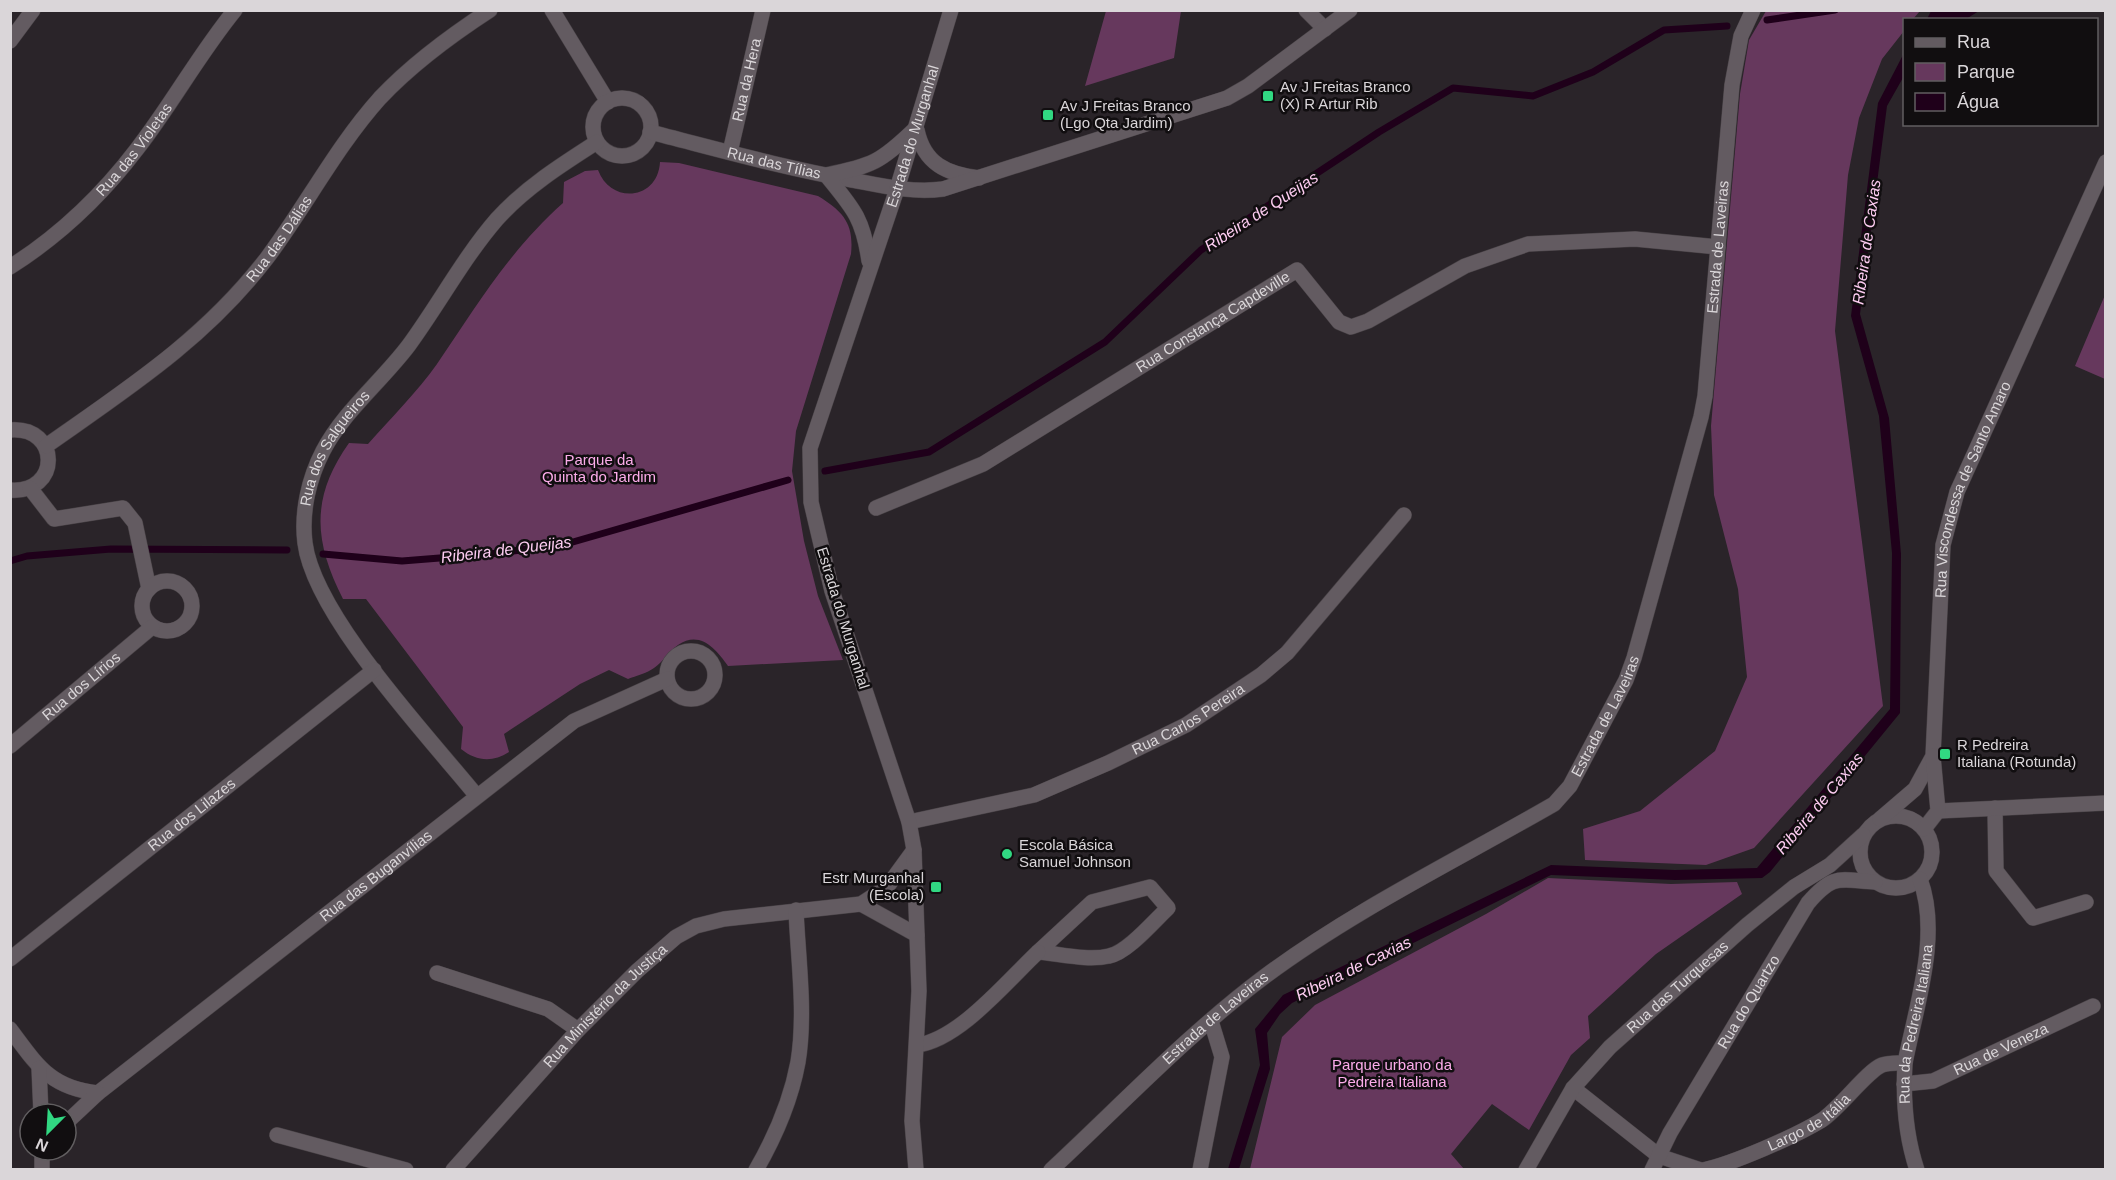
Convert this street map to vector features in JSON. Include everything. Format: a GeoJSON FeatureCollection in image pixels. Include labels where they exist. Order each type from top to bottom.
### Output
{"type":"FeatureCollection","features":[{"type":"Feature","properties":{"kind":"street"},"geometry":{"type":"LineString","coordinates":[[10,41],[33,10]]}},
{"type":"Feature","properties":{"kind":"street","name":"Rua das Violetas"},"geometry":{"type":"LineString","coordinates":[[10,267],[40,248],[93,201],[137,149],[209,42],[236,10]]}},
{"type":"Feature","properties":{"kind":"street","name":"Rua das Dálias"},"geometry":{"type":"LineString","coordinates":[[46,446],[160,367],[215,316],[266,258],[338,152],[381,98],[436,45],[490,10]]}},
{"type":"Feature","properties":{"kind":"street"},"geometry":{"type":"LineString","coordinates":[[552,10],[608,102]]}},
{"type":"Feature","properties":{"kind":"street","name":"Rua da Hera"},"geometry":{"type":"LineString","coordinates":[[730,152],[763,10]]}},
{"type":"Feature","properties":{"kind":"street","name":"Estrada do Murganhal"},"geometry":{"type":"LineString","coordinates":[[916,1170],[912,1121],[918,1045],[914,850],[909,822],[832,591],[811,502],[810,448],[917,127],[951,10]]}},
{"type":"Feature","properties":{"kind":"street"},"geometry":{"type":"LineString","coordinates":[[1306,10],[1325,29]]}},
{"type":"Feature","properties":{"kind":"street","name":"Rua das Tílias"},"geometry":{"type":"LineString","coordinates":[[650,132],[826,175],[897,189],[925,192],[943,189],[1227,98],[1248,86],[1350,10]]}},
{"type":"Feature","properties":{"kind":"street","name":"Estrada de Laveiras"},"geometry":{"type":"LineString","coordinates":[[1051,1170],[1210,1021],[1263,978],[1321,937],[1554,804],[1570,786],[1626,680],[1678,506],[1706,396],[1732,85],[1742,36],[1753,10]]}},
{"type":"Feature","properties":{"kind":"street"},"geometry":{"type":"LineString","coordinates":[[626,99],[635,102],[648,114],[650,132],[643,147],[628,156],[610,154],[597,142],[593,124],[601,107],[608,102],[626,99]]}},
{"type":"Feature","properties":{"kind":"street"},"geometry":{"type":"LineString","coordinates":[[870,265],[864,230],[852,207],[826,175],[865,167],[891,153],[917,127]]}},
{"type":"Feature","properties":{"kind":"street"},"geometry":{"type":"LineString","coordinates":[[917,127],[920,147],[933,162],[947,171],[982,178]]}},
{"type":"Feature","properties":{"kind":"street","name":"Rua dos Salgueiros"},"geometry":{"type":"LineString","coordinates":[[476,795],[374,670],[334,613],[314,575],[305,543],[305,508],[313,475],[324,449],[395,363],[497,220],[522,195],[597,142]]}},
{"type":"Feature","properties":{"kind":"street","name":"Rua Viscondessa de Santo Amaro"},"geometry":{"type":"LineString","coordinates":[[1880,819],[1915,789],[1933,756],[1943,545],[1957,492],[2106,162]]}},
{"type":"Feature","properties":{"kind":"street","name":"Rua Constança Capdeville"},"geometry":{"type":"LineString","coordinates":[[876,508],[983,464],[1297,270],[1339,322],[1352,327],[1368,321],[1465,267],[1528,244],[1635,239],[1718,247]]}},
{"type":"Feature","properties":{"kind":"street"},"geometry":{"type":"LineString","coordinates":[[10,430],[31,432],[46,446],[49,466],[39,483],[30,488],[10,490]]}},
{"type":"Feature","properties":{"kind":"street"},"geometry":{"type":"LineString","coordinates":[[30,488],[54,519],[123,508],[135,523],[149,589]]}},
{"type":"Feature","properties":{"kind":"street","name":"Rua Carlos Pereira"},"geometry":{"type":"LineString","coordinates":[[909,822],[1034,795],[1108,763],[1186,725],[1261,675],[1287,653],[1404,515]]}},
{"type":"Feature","properties":{"kind":"street"},"geometry":{"type":"LineString","coordinates":[[172,582],[186,591],[192,605],[188,620],[182,626],[167,631],[152,627],[142,613],[144,596],[149,589],[155,584],[172,582]]}},
{"type":"Feature","properties":{"kind":"street","name":"Rua dos Lírios"},"geometry":{"type":"LineString","coordinates":[[10,746],[152,627]]}},
{"type":"Feature","properties":{"kind":"street","name":"Rua dos Lilazes"},"geometry":{"type":"LineString","coordinates":[[10,959],[374,670]]}},
{"type":"Feature","properties":{"kind":"street","name":"Rua das Buganvílias"},"geometry":{"type":"LineString","coordinates":[[78,1112],[98,1093],[395,863],[476,795],[574,721],[668,679]]}},
{"type":"Feature","properties":{"kind":"street"},"geometry":{"type":"LineString","coordinates":[[1924,829],[1938,811],[1933,756]]}},
{"type":"Feature","properties":{"kind":"street"},"geometry":{"type":"LineString","coordinates":[[1938,811],[2106,803]]}},
{"type":"Feature","properties":{"kind":"street"},"geometry":{"type":"LineString","coordinates":[[1995,808],[1996,871],[2033,918],[2086,902]]}},
{"type":"Feature","properties":{"kind":"street"},"geometry":{"type":"LineString","coordinates":[[1904,816],[1924,829],[1932,849],[1927,870],[1920,879],[1898,888],[1875,882],[1866,873],[1860,861],[1859,848],[1863,835],[1880,819],[1904,816]]}},
{"type":"Feature","properties":{"kind":"street","name":"Rua das Turquesas"},"geometry":{"type":"LineString","coordinates":[[1526,1170],[1573,1088],[1610,1047],[1747,925],[1794,887],[1830,865],[1863,835]]}},
{"type":"Feature","properties":{"kind":"street","name":"Rua Ministério da Justiça"},"geometry":{"type":"LineString","coordinates":[[453,1170],[578,1030],[636,971],[676,937],[696,926],[724,919],[861,904],[887,887],[914,850]]}},
{"type":"Feature","properties":{"kind":"street","name":"Rua do Quartzo"},"geometry":{"type":"LineString","coordinates":[[1655,1163],[1670,1132],[1808,903],[1829,881],[1839,879],[1875,882]]}},
{"type":"Feature","properties":{"kind":"street","name":"Rua da Pedreira Italiana"},"geometry":{"type":"LineString","coordinates":[[1917,1170],[1909,1134],[1904,1084],[1905,1063],[1930,933],[1926,896],[1920,879]]}},
{"type":"Feature","properties":{"kind":"street"},"geometry":{"type":"LineString","coordinates":[[918,1045],[943,1039],[955,1031],[1084,908],[1102,898],[1149,887],[1168,908],[1122,951],[1111,956],[1038,952]]}},
{"type":"Feature","properties":{"kind":"street"},"geometry":{"type":"LineString","coordinates":[[861,904],[917,935]]}},
{"type":"Feature","properties":{"kind":"street"},"geometry":{"type":"LineString","coordinates":[[756,1170],[778,1125],[798,1063],[801,1014],[796,910]]}},
{"type":"Feature","properties":{"kind":"street"},"geometry":{"type":"LineString","coordinates":[[437,973],[548,1009],[578,1030]]}},
{"type":"Feature","properties":{"kind":"street","name":"Rua de Veneza"},"geometry":{"type":"LineString","coordinates":[[1904,1084],[1933,1081],[2093,1006]]}},
{"type":"Feature","properties":{"kind":"street"},"geometry":{"type":"LineString","coordinates":[[1200,1170],[1222,1057],[1210,1021]]}},
{"type":"Feature","properties":{"kind":"street"},"geometry":{"type":"LineString","coordinates":[[10,1029],[39,1068],[74,1090],[98,1093]]}},
{"type":"Feature","properties":{"kind":"street","name":"Largo de Itália"},"geometry":{"type":"LineString","coordinates":[[1573,1088],[1655,1163],[1702,1170],[1722,1166],[1819,1121],[1851,1096],[1875,1068],[1890,1063],[1905,1063]]}},
{"type":"Feature","properties":{"kind":"street"},"geometry":{"type":"LineString","coordinates":[[39,1068],[40,1102]]}},
{"type":"Feature","properties":{"kind":"street"},"geometry":{"type":"LineString","coordinates":[[277,1135],[406,1170]]}},
{"type":"Feature","properties":{"kind":"green space"},"geometry":{"type":"Polygon","coordinates":[[[1106,11],[1181,11],[1174,58],[1085,86],[1106,11]]]}},
{"type":"Feature","properties":{"kind":"green space"},"geometry":{"type":"Polygon","coordinates":[[[1766,11],[1920,11],[1914,18],[1903,18],[1903,32],[1882,59],[1859,118],[1848,175],[1835,331],[1883,706],[1754,848],[1706,865],[1585,860],[1583,829],[1640,811],[1715,751],[1747,677],[1738,589],[1714,495],[1711,426],[1740,94],[1749,40],[1766,11]]]}},
{"type":"Feature","properties":{"kind":"green space","name":"Parque da Quinta do Jardim"},"geometry":{"type":"Polygon","coordinates":[[[660,162],[679,163],[818,196],[841,213],[849,227],[851,254],[796,431],[792,471],[804,541],[818,596],[843,660],[728,666],[707,644],[693,640],[686,641],[675,647],[657,666],[645,673],[628,679],[609,670],[580,684],[504,734],[509,752],[496,758],[478,758],[461,749],[463,727],[366,599],[343,599],[326,558],[320,520],[322,502],[336,463],[349,443],[368,444],[412,395],[437,364],[510,260],[526,240],[563,203],[564,182],[585,171],[598,170],[604,181],[613,189],[623,193],[633,193],[651,184],[657,175],[660,162]]]}},
{"type":"Feature","properties":{"kind":"green space"},"geometry":{"type":"Polygon","coordinates":[[[2105,295],[2105,379],[2075,366],[2105,295]]]}},
{"type":"Feature","properties":{"kind":"green space","name":"Parque urbano da Pedreira Italiana"},"geometry":{"type":"Polygon","coordinates":[[[1548,878],[1671,884],[1737,882],[1742,894],[1656,954],[1588,1016],[1590,1038],[1571,1055],[1529,1130],[1492,1104],[1451,1154],[1464,1169],[1250,1169],[1282,1037],[1315,1005],[1486,914],[1548,878]]]}},
{"type":"Feature","properties":{"kind":"water"},"geometry":{"type":"Polygon","coordinates":[[[1931,10],[1979,11],[1968,18],[1927,18],[1931,10]]]}},
{"type":"Feature","properties":{"kind":"water","name":"Ribeira de Caxias"},"geometry":{"type":"Polygon","coordinates":[[[1903,55],[1903,78],[1887,106],[1860,314],[1889,418],[1901,554],[1900,713],[1770,872],[1762,878],[1675,880],[1551,875],[1292,1003],[1280,1014],[1267,1033],[1270,1069],[1239,1169],[1228,1169],[1260,1065],[1255,1029],[1283,995],[1551,865],[1675,870],[1757,868],[1890,709],[1892,553],[1879,416],[1851,316],[1878,103],[1903,55]]]}},
{"type":"Feature","properties":{"kind":"waterway","name":"Ribeira de Queijas"},"geometry":{"type":"LineString","coordinates":[[1767,20],[1835,10]]}},
{"type":"Feature","properties":{"kind":"waterway","name":"Ribeira de Queijas"},"geometry":{"type":"LineString","coordinates":[[825,471],[929,452],[1105,342],[1201,250],[1379,132],[1453,88],[1533,96],[1593,72],[1664,30],[1727,26]]}},
{"type":"Feature","properties":{"kind":"waterway","name":"Ribeira de Queijas"},"geometry":{"type":"LineString","coordinates":[[323,554],[402,561],[490,554],[566,544],[788,480]]}},
{"type":"Feature","properties":{"kind":"waterway","name":"Ribeira de Queijas"},"geometry":{"type":"LineString","coordinates":[[10,561],[27,556],[111,549],[287,550]]}},
{"type":"Feature","properties":{"kind":"place","name":"Av J Freitas Branco (X) R Artur Rib"},"geometry":{"type":"Point","coordinates":[1268,96]}},
{"type":"Feature","properties":{"kind":"place","name":"Av J Freitas Branco (Lgo Qta Jardim)"},"geometry":{"type":"Point","coordinates":[1048,115]}},
{"type":"Feature","properties":{"kind":"place","name":"R Pedreira Italiana (Rotunda)"},"geometry":{"type":"Point","coordinates":[1945,754]}},
{"type":"Feature","properties":{"kind":"place","name":"Escola Básica Samuel Johnson"},"geometry":{"type":"Point","coordinates":[1007,854]}},
{"type":"Feature","properties":{"kind":"place","name":"Estr Murganhal (Escola)"},"geometry":{"type":"Point","coordinates":[936,887]}}]}
